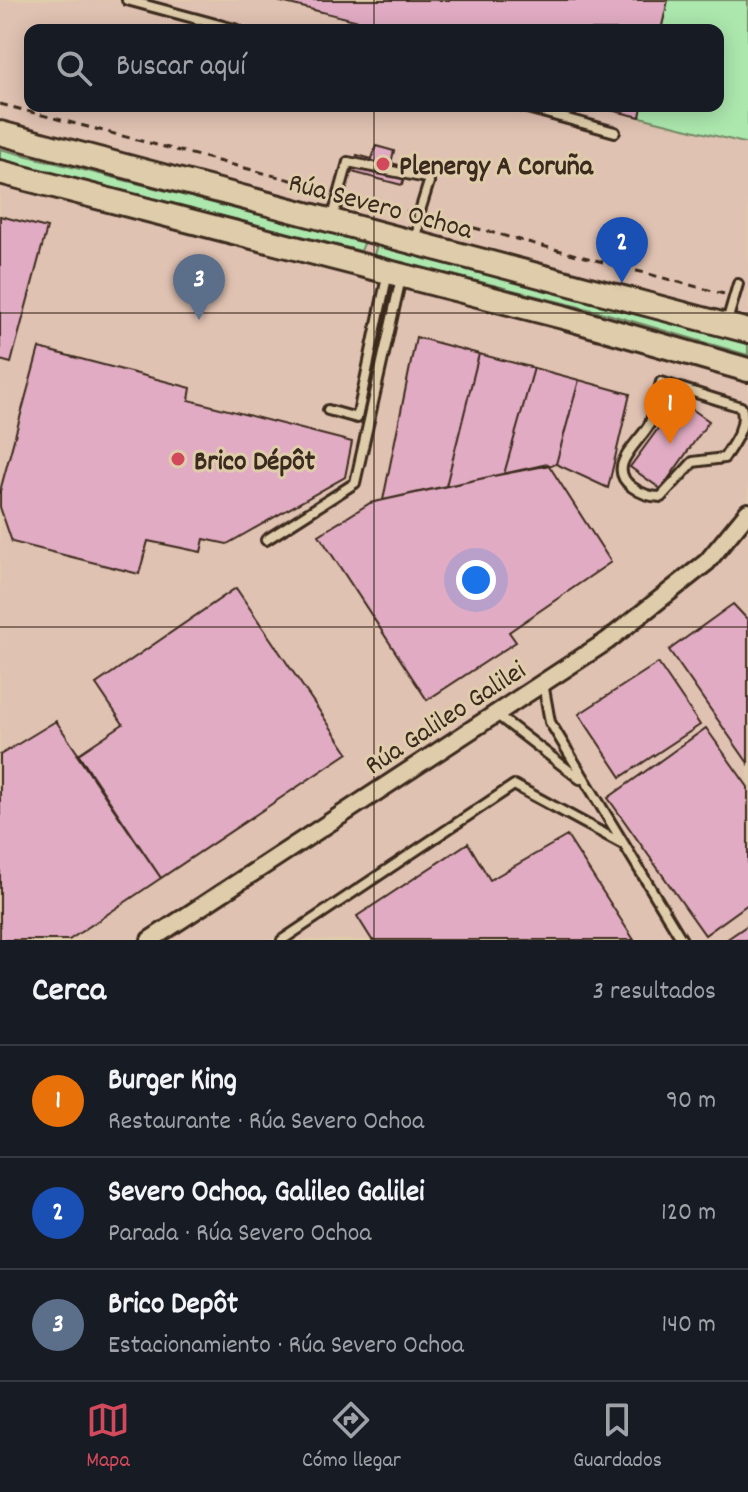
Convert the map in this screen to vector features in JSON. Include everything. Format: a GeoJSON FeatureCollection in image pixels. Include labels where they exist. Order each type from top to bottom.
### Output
{"type":"FeatureCollection","features":[{"type":"Feature","properties":{"kind":"main road","name":"Rúa Severo Ochoa"},"geometry":{"type":"LineString","coordinates":[[0,133],[748,331]]}},
{"type":"Feature","properties":{"kind":"main road"},"geometry":{"type":"LineString","coordinates":[[0,144],[135,177],[185,182]]}},
{"type":"Feature","properties":{"kind":"main road"},"geometry":{"type":"LineString","coordinates":[[0,172],[395,273],[748,370]]}},
{"type":"Feature","properties":{"kind":"street","name":"Rúa Galileo Galilei"},"geometry":{"type":"LineString","coordinates":[[150,940],[607,641],[707,562],[748,512]]}},
{"type":"Feature","properties":{"kind":"lane"},"geometry":{"type":"LineString","coordinates":[[127,0],[216,24]]}},
{"type":"Feature","properties":{"kind":"lane"},"geometry":{"type":"LineString","coordinates":[[542,112],[615,132]]}},
{"type":"Feature","properties":{"kind":"lane"},"geometry":{"type":"LineString","coordinates":[[331,222],[350,161],[426,178],[429,182],[419,214],[418,245]]}},
{"type":"Feature","properties":{"kind":"lane"},"geometry":{"type":"LineString","coordinates":[[357,418],[395,273]]}},
{"type":"Feature","properties":{"kind":"lane"},"geometry":{"type":"LineString","coordinates":[[266,540],[355,483],[368,429],[395,273]]}},
{"type":"Feature","properties":{"kind":"lane"},"geometry":{"type":"LineString","coordinates":[[726,325],[738,284]]}},
{"type":"Feature","properties":{"kind":"lane"},"geometry":{"type":"LineString","coordinates":[[661,382],[741,407],[747,414],[747,422],[724,458],[715,460],[693,462],[661,497],[637,491],[621,477],[625,456],[648,425],[661,382]]}},
{"type":"Feature","properties":{"kind":"lane"},"geometry":{"type":"LineString","coordinates":[[328,410],[357,418],[368,429]]}},
{"type":"Feature","properties":{"kind":"lane"},"geometry":{"type":"LineString","coordinates":[[543,682],[550,722],[682,940]]}},
{"type":"Feature","properties":{"kind":"lane"},"geometry":{"type":"LineString","coordinates":[[495,714],[585,783]]}},
{"type":"Feature","properties":{"kind":"lane"},"geometry":{"type":"LineString","coordinates":[[282,940],[514,785],[623,844]]}},
{"type":"Feature","properties":{"kind":"path"},"geometry":{"type":"LineString","coordinates":[[0,104],[24,110]]}},
{"type":"Feature","properties":{"kind":"path"},"geometry":{"type":"LineString","coordinates":[[31,112],[714,291]]}},
{"type":"Feature","properties":{"kind":"shaded area"},"geometry":{"type":"Polygon","coordinates":[[[0,0],[748,0],[748,940],[0,940],[0,0]]]}},
{"type":"Feature","properties":{"kind":"green space"},"geometry":{"type":"Polygon","coordinates":[[[668,0],[748,0],[748,144],[640,117],[641,112],[724,112],[724,24],[662,24],[668,0]]]}},
{"type":"Feature","properties":{"kind":"green space"},"geometry":{"type":"Polygon","coordinates":[[[0,149],[365,241],[361,251],[6,161],[0,159],[0,149]]]}},
{"type":"Feature","properties":{"kind":"green space"},"geometry":{"type":"Polygon","coordinates":[[[377,244],[686,324],[748,344],[748,355],[608,314],[374,255],[377,244]]]}},
{"type":"Feature","properties":{"kind":"building"},"geometry":{"type":"Polygon","coordinates":[[[273,0],[668,0],[662,24],[371,24],[273,0]]]}},
{"type":"Feature","properties":{"kind":"building"},"geometry":{"type":"Polygon","coordinates":[[[619,112],[641,112],[640,117],[619,112]]]}},
{"type":"Feature","properties":{"kind":"building"},"geometry":{"type":"Polygon","coordinates":[[[376,146],[394,151],[391,163],[407,167],[402,185],[352,172],[357,155],[372,159],[376,146]]]}},
{"type":"Feature","properties":{"kind":"building"},"geometry":{"type":"Polygon","coordinates":[[[0,216],[47,228],[11,363],[0,360],[0,216]]]}},
{"type":"Feature","properties":{"kind":"building"},"geometry":{"type":"Polygon","coordinates":[[[416,337],[479,354],[446,486],[383,500],[416,337]]]}},
{"type":"Feature","properties":{"kind":"building","name":"Brico Dépôt"},"geometry":{"type":"Polygon","coordinates":[[[39,348],[191,388],[189,400],[352,442],[345,477],[227,544],[204,539],[201,552],[148,541],[139,574],[12,542],[0,507],[0,491],[39,348]]]}},
{"type":"Feature","properties":{"kind":"building"},"geometry":{"type":"Polygon","coordinates":[[[479,354],[534,368],[504,474],[446,486],[479,354]]]}},
{"type":"Feature","properties":{"kind":"building"},"geometry":{"type":"Polygon","coordinates":[[[534,368],[579,380],[556,464],[504,474],[534,368]]]}},
{"type":"Feature","properties":{"kind":"building"},"geometry":{"type":"Polygon","coordinates":[[[579,380],[630,394],[608,488],[556,464],[579,380]]]}},
{"type":"Feature","properties":{"kind":"building"},"geometry":{"type":"Polygon","coordinates":[[[679,400],[709,421],[661,489],[630,467],[679,400]]]}},
{"type":"Feature","properties":{"kind":"building"},"geometry":{"type":"Polygon","coordinates":[[[548,464],[611,562],[509,632],[516,642],[427,700],[319,535],[370,503],[548,464]]]}},
{"type":"Feature","properties":{"kind":"building"},"geometry":{"type":"Polygon","coordinates":[[[236,588],[348,753],[161,878],[77,755],[123,724],[96,684],[236,588]]]}},
{"type":"Feature","properties":{"kind":"building"},"geometry":{"type":"Polygon","coordinates":[[[733,604],[748,620],[748,763],[669,650],[733,604]]]}},
{"type":"Feature","properties":{"kind":"building"},"geometry":{"type":"Polygon","coordinates":[[[658,663],[700,725],[621,777],[579,714],[658,663]]]}},
{"type":"Feature","properties":{"kind":"building"},"geometry":{"type":"Polygon","coordinates":[[[56,721],[161,878],[69,940],[0,940],[0,755],[56,721]]]}},
{"type":"Feature","properties":{"kind":"building"},"geometry":{"type":"Polygon","coordinates":[[[706,728],[748,787],[748,904],[705,935],[608,798],[706,728]]]}},
{"type":"Feature","properties":{"kind":"building"},"geometry":{"type":"Polygon","coordinates":[[[567,836],[634,940],[372,940],[357,916],[468,843],[490,880],[567,836]]]}},
{"type":"Feature","properties":{"kind":"building"},"geometry":{"type":"Polygon","coordinates":[[[748,925],[748,940],[726,940],[748,925]]]}},
{"type":"Feature","properties":{"kind":"place","name":"Plenergy A Coruña"},"geometry":{"type":"Point","coordinates":[383,164]}},
{"type":"Feature","properties":{"kind":"place","name":"Severo Ochoa, Galileo Galilei"},"geometry":{"type":"Point","coordinates":[622,283]}},
{"type":"Feature","properties":{"kind":"place","name":"Brico Depôt"},"geometry":{"type":"Point","coordinates":[199,320]}},
{"type":"Feature","properties":{"kind":"place","name":"Burger King"},"geometry":{"type":"Point","coordinates":[670,444]}},
{"type":"Feature","properties":{"kind":"place","name":"Brico Dépôt"},"geometry":{"type":"Point","coordinates":[178,459]}}]}
